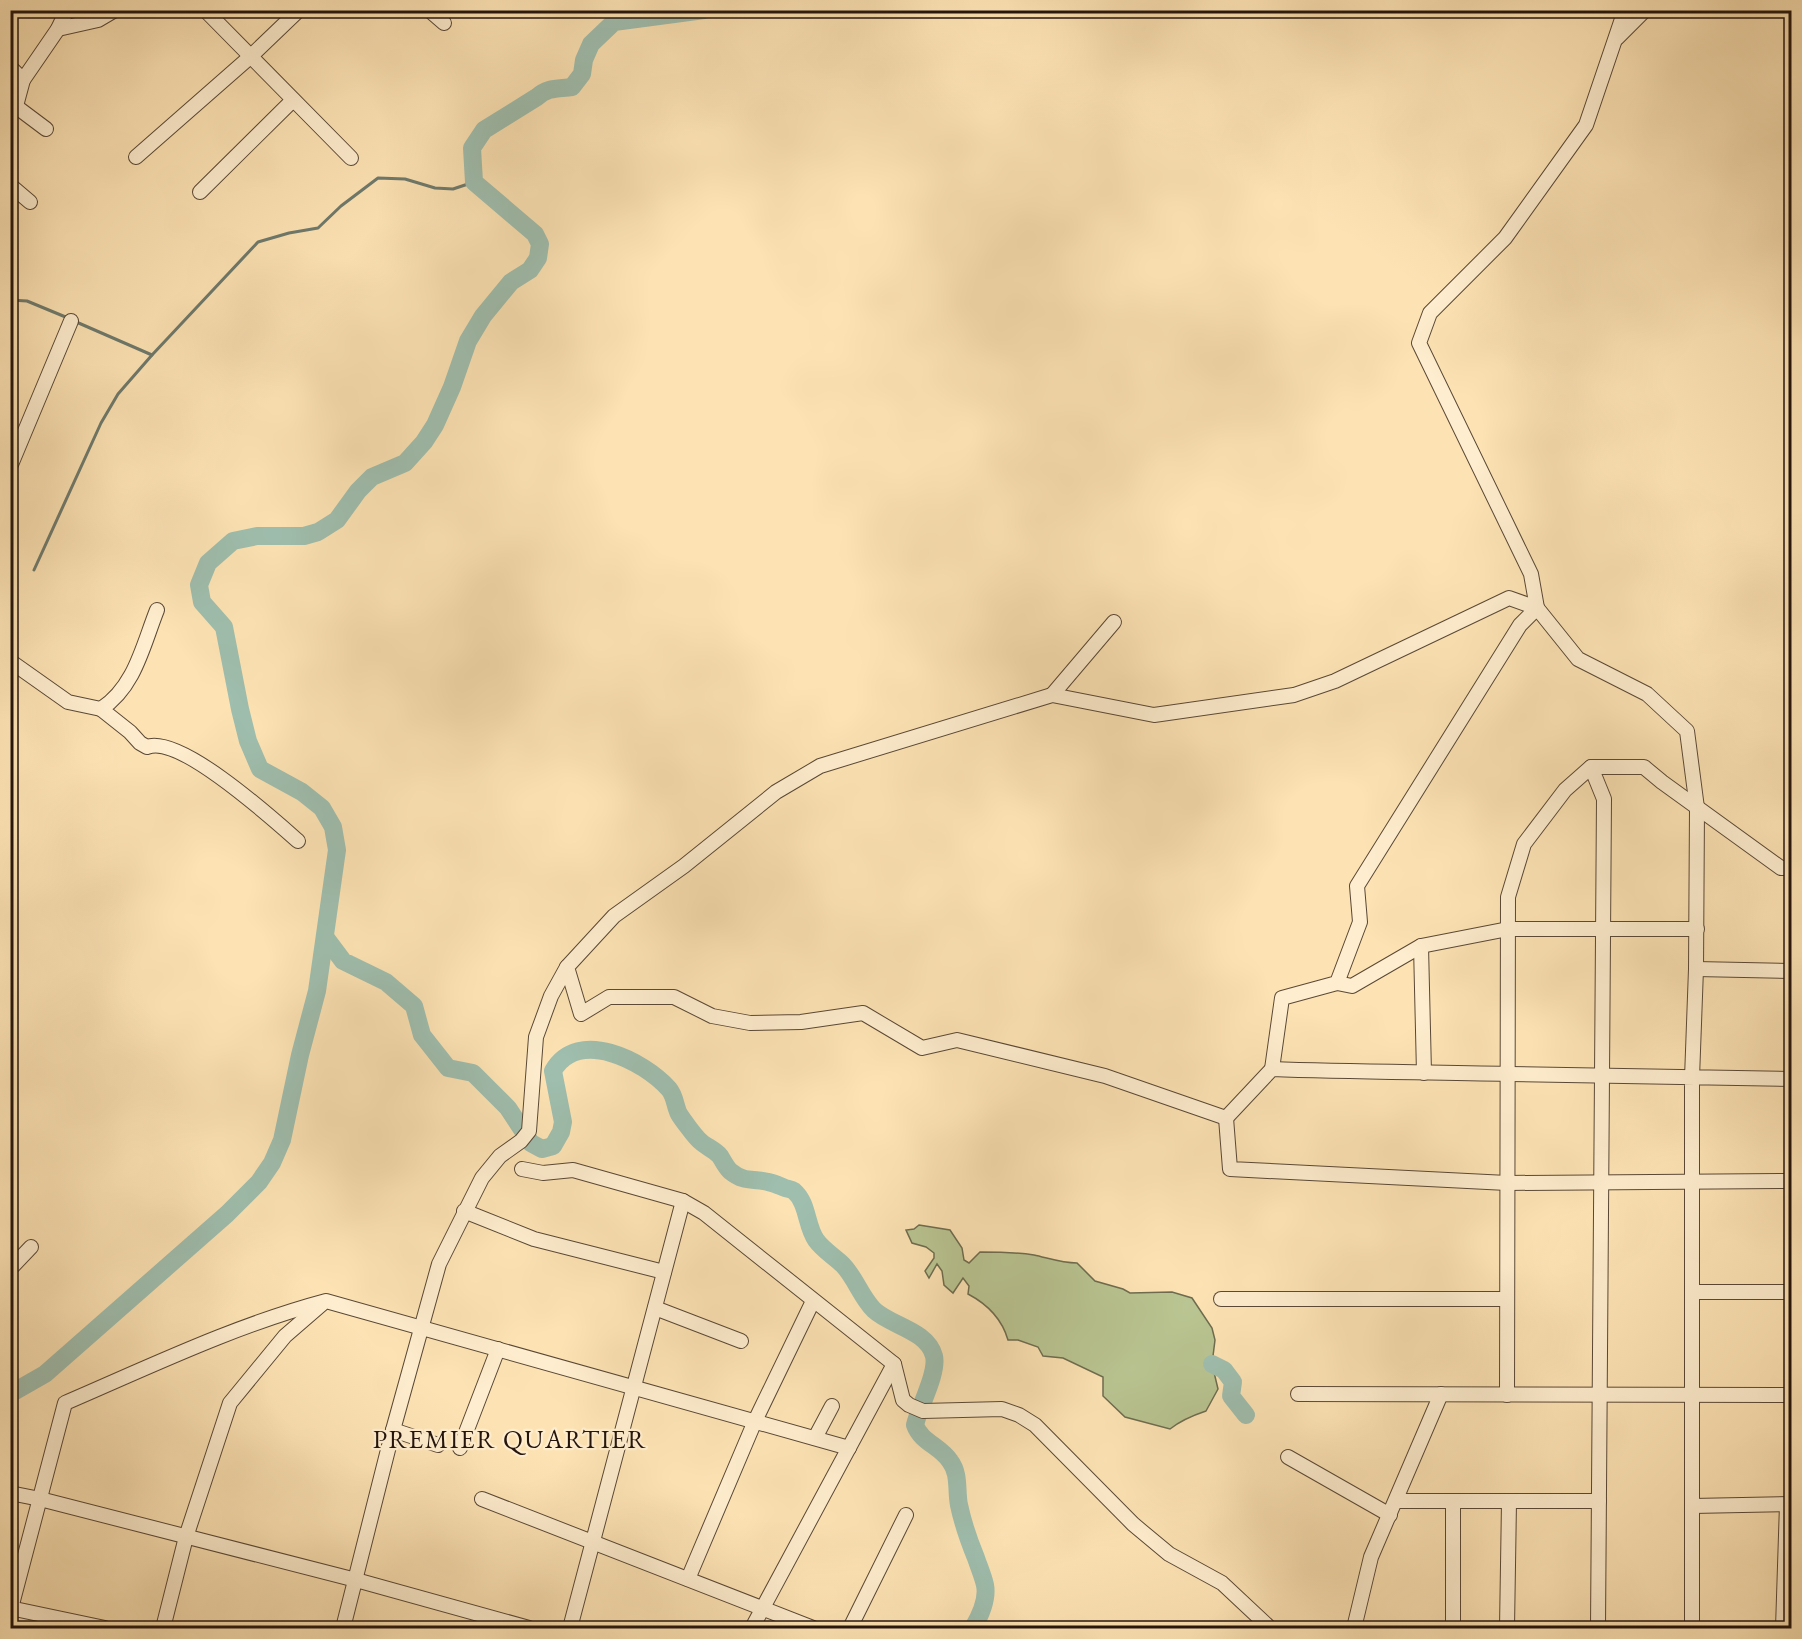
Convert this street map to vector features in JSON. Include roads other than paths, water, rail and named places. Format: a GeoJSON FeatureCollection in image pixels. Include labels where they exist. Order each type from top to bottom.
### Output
{"type":"FeatureCollection","features":[{"type":"Feature","properties":{"kind":"street"},"geometry":{"type":"LineString","coordinates":[[46,129],[13,104],[23,80],[58,29],[67,10]]}},
{"type":"Feature","properties":{"kind":"street"},"geometry":{"type":"LineString","coordinates":[[58,29],[98,20],[115,10]]}},
{"type":"Feature","properties":{"kind":"street"},"geometry":{"type":"LineString","coordinates":[[205,10],[351,158]]}},
{"type":"Feature","properties":{"kind":"street"},"geometry":{"type":"LineString","coordinates":[[429,10],[444,23]]}},
{"type":"Feature","properties":{"kind":"street"},"geometry":{"type":"LineString","coordinates":[[1625,10],[1586,124],[1505,238],[1430,313],[1419,343],[1531,574],[1537,608],[1578,659],[1647,694],[1687,731],[1697,808],[1697,929],[1692,1078],[1692,1629]]}},
{"type":"Feature","properties":{"kind":"street"},"geometry":{"type":"LineString","coordinates":[[1615,39],[1646,10]]}},
{"type":"Feature","properties":{"kind":"street"},"geometry":{"type":"LineString","coordinates":[[136,157],[250,57],[298,11]]}},
{"type":"Feature","properties":{"kind":"street"},"geometry":{"type":"LineString","coordinates":[[10,67],[23,80]]}},
{"type":"Feature","properties":{"kind":"street"},"geometry":{"type":"LineString","coordinates":[[200,192],[293,100]]}},
{"type":"Feature","properties":{"kind":"street"},"geometry":{"type":"LineString","coordinates":[[10,185],[30,202]]}},
{"type":"Feature","properties":{"kind":"street"},"geometry":{"type":"LineString","coordinates":[[10,467],[71,321]]}},
{"type":"Feature","properties":{"kind":"street"},"geometry":{"type":"LineString","coordinates":[[343,1629],[393,1430],[439,1264],[464,1211],[488,1171],[500,1156],[525,1136],[536,1037],[551,996],[567,967],[614,916],[684,866],[776,792],[820,766],[1052,695],[1154,715],[1294,695],[1335,681],[1509,598],[1537,608]]}},
{"type":"Feature","properties":{"kind":"street"},"geometry":{"type":"LineString","coordinates":[[1337,983],[1360,922],[1357,886],[1520,625],[1537,608]]}},
{"type":"Feature","properties":{"kind":"street"},"geometry":{"type":"LineString","coordinates":[[101,709],[113,701],[136,669],[157,610]]}},
{"type":"Feature","properties":{"kind":"street"},"geometry":{"type":"LineString","coordinates":[[1052,695],[1114,622]]}},
{"type":"Feature","properties":{"kind":"street"},"geometry":{"type":"LineString","coordinates":[[10,661],[68,702],[101,709],[147,747],[153,744],[181,752],[232,786],[298,841]]}},
{"type":"Feature","properties":{"kind":"street"},"geometry":{"type":"LineString","coordinates":[[1591,767],[1604,799],[1604,1076],[1598,1629]]}},
{"type":"Feature","properties":{"kind":"street"},"geometry":{"type":"LineString","coordinates":[[1507,1395],[1508,897],[1524,844],[1565,790],[1591,767],[1644,767],[1781,868],[1791,868]]}},
{"type":"Feature","properties":{"kind":"street"},"geometry":{"type":"LineString","coordinates":[[1697,929],[1508,929],[1421,946],[1353,986],[1337,983],[1282,998],[1272,1069],[1226,1118],[1230,1169],[1507,1183],[1791,1181]]}},
{"type":"Feature","properties":{"kind":"street"},"geometry":{"type":"LineString","coordinates":[[1421,946],[1424,1073]]}},
{"type":"Feature","properties":{"kind":"street"},"geometry":{"type":"LineString","coordinates":[[567,967],[581,1014],[609,997],[675,997],[712,1016],[750,1023],[801,1022],[863,1013],[922,1048],[957,1040],[1105,1076],[1226,1118]]}},
{"type":"Feature","properties":{"kind":"street"},"geometry":{"type":"LineString","coordinates":[[1696,969],[1791,970]]}},
{"type":"Feature","properties":{"kind":"street"},"geometry":{"type":"LineString","coordinates":[[1272,1069],[1791,1079]]}},
{"type":"Feature","properties":{"kind":"street"},"geometry":{"type":"LineString","coordinates":[[522,1169],[543,1173],[573,1170],[683,1201],[704,1213],[894,1364],[903,1400],[909,1405],[923,1411],[1002,1409],[1019,1415],[1043,1433],[1133,1524],[1169,1554],[1222,1583],[1270,1629]]}},
{"type":"Feature","properties":{"kind":"street"},"geometry":{"type":"LineString","coordinates":[[570,1629],[683,1201]]}},
{"type":"Feature","properties":{"kind":"street"},"geometry":{"type":"LineString","coordinates":[[464,1211],[534,1239],[664,1272]]}},
{"type":"Feature","properties":{"kind":"street"},"geometry":{"type":"LineString","coordinates":[[10,1269],[31,1247]]}},
{"type":"Feature","properties":{"kind":"street"},"geometry":{"type":"LineString","coordinates":[[1692,1292],[1791,1292]]}},
{"type":"Feature","properties":{"kind":"street"},"geometry":{"type":"LineString","coordinates":[[1221,1299],[1507,1299]]}},
{"type":"Feature","properties":{"kind":"street"},"geometry":{"type":"LineString","coordinates":[[163,1629],[186,1537],[230,1403],[285,1336],[326,1301]]}},
{"type":"Feature","properties":{"kind":"street"},"geometry":{"type":"LineString","coordinates":[[105,1629],[11,1609],[65,1403],[222,1336],[288,1311],[326,1301],[849,1448]]}},
{"type":"Feature","properties":{"kind":"street"},"geometry":{"type":"LineString","coordinates":[[688,1579],[755,1422],[813,1301]]}},
{"type":"Feature","properties":{"kind":"street"},"geometry":{"type":"LineString","coordinates":[[655,1308],[741,1341]]}},
{"type":"Feature","properties":{"kind":"street"},"geometry":{"type":"LineString","coordinates":[[460,1449],[498,1349]]}},
{"type":"Feature","properties":{"kind":"street"},"geometry":{"type":"LineString","coordinates":[[752,1629],[894,1364]]}},
{"type":"Feature","properties":{"kind":"street"},"geometry":{"type":"LineString","coordinates":[[1298,1394],[1791,1395]]}},
{"type":"Feature","properties":{"kind":"street"},"geometry":{"type":"LineString","coordinates":[[1354,1629],[1371,1557],[1441,1394]]}},
{"type":"Feature","properties":{"kind":"street"},"geometry":{"type":"LineString","coordinates":[[815,1438],[832,1406]]}},
{"type":"Feature","properties":{"kind":"street"},"geometry":{"type":"LineString","coordinates":[[393,1430],[438,1444]]}},
{"type":"Feature","properties":{"kind":"street"},"geometry":{"type":"LineString","coordinates":[[1288,1457],[1390,1515]]}},
{"type":"Feature","properties":{"kind":"street"},"geometry":{"type":"LineString","coordinates":[[10,1493],[356,1580],[529,1629]]}},
{"type":"Feature","properties":{"kind":"street"},"geometry":{"type":"LineString","coordinates":[[482,1499],[813,1629]]}},
{"type":"Feature","properties":{"kind":"street"},"geometry":{"type":"LineString","coordinates":[[1396,1501],[1599,1501]]}},
{"type":"Feature","properties":{"kind":"street"},"geometry":{"type":"LineString","coordinates":[[1453,1502],[1453,1629]]}},
{"type":"Feature","properties":{"kind":"street"},"geometry":{"type":"LineString","coordinates":[[1507,1629],[1509,1502]]}},
{"type":"Feature","properties":{"kind":"street"},"geometry":{"type":"LineString","coordinates":[[1692,1506],[1789,1504],[1783,1629]]}},
{"type":"Feature","properties":{"kind":"street"},"geometry":{"type":"LineString","coordinates":[[850,1629],[906,1515]]}},
{"type":"Feature","properties":{"kind":"waterway"},"geometry":{"type":"LineString","coordinates":[[10,1394],[45,1374],[227,1214],[259,1182],[272,1163],[282,1140],[300,1055],[317,991],[337,850],[333,827],[322,808],[302,792],[260,769],[248,741],[224,627],[202,602],[199,585],[208,563],[233,541],[257,536],[304,536],[318,532],[337,520],[358,491],[372,477],[405,463],[424,442],[435,425],[452,387],[468,341],[483,316],[511,282],[530,270],[538,258],[540,244],[535,234],[474,182],[472,148],[484,130],[545,92],[572,87],[582,74],[584,60],[591,44],[614,22],[704,10]]}},
{"type":"Feature","properties":{"kind":"waterway"},"geometry":{"type":"LineString","coordinates":[[34,570],[101,423],[118,394],[258,242],[318,228],[341,206],[378,178],[405,179],[435,188],[453,189],[474,182]]}},
{"type":"Feature","properties":{"kind":"waterway"},"geometry":{"type":"LineString","coordinates":[[10,300],[27,301],[68,318]]}},
{"type":"Feature","properties":{"kind":"waterway"},"geometry":{"type":"LineString","coordinates":[[74,321],[152,355]]}},
{"type":"Feature","properties":{"kind":"waterway"},"geometry":{"type":"LineString","coordinates":[[325,937],[343,961],[386,982],[414,1006],[422,1035],[448,1068],[473,1073],[508,1108],[531,1143],[542,1149],[553,1146],[561,1132],[563,1122],[553,1071],[564,1058],[578,1051],[594,1050],[611,1053],[628,1059],[658,1078],[671,1092],[679,1114],[694,1134],[718,1154],[735,1175],[744,1179],[772,1183],[794,1191],[799,1196],[816,1240],[848,1270],[869,1305],[881,1316],[908,1329],[924,1340],[934,1356],[931,1381],[915,1425],[922,1436],[946,1456],[955,1471],[962,1519],[986,1591],[981,1613],[973,1628]]}},
{"type":"Feature","properties":{"kind":"waterway"},"geometry":{"type":"LineString","coordinates":[[1212,1364],[1224,1370],[1233,1382],[1231,1396],[1246,1415]]}},
{"type":"Feature","properties":{"kind":"district","name":"PREMIER QUARTIER"},"geometry":{"type":"Point","coordinates":[510,1439]}}]}
